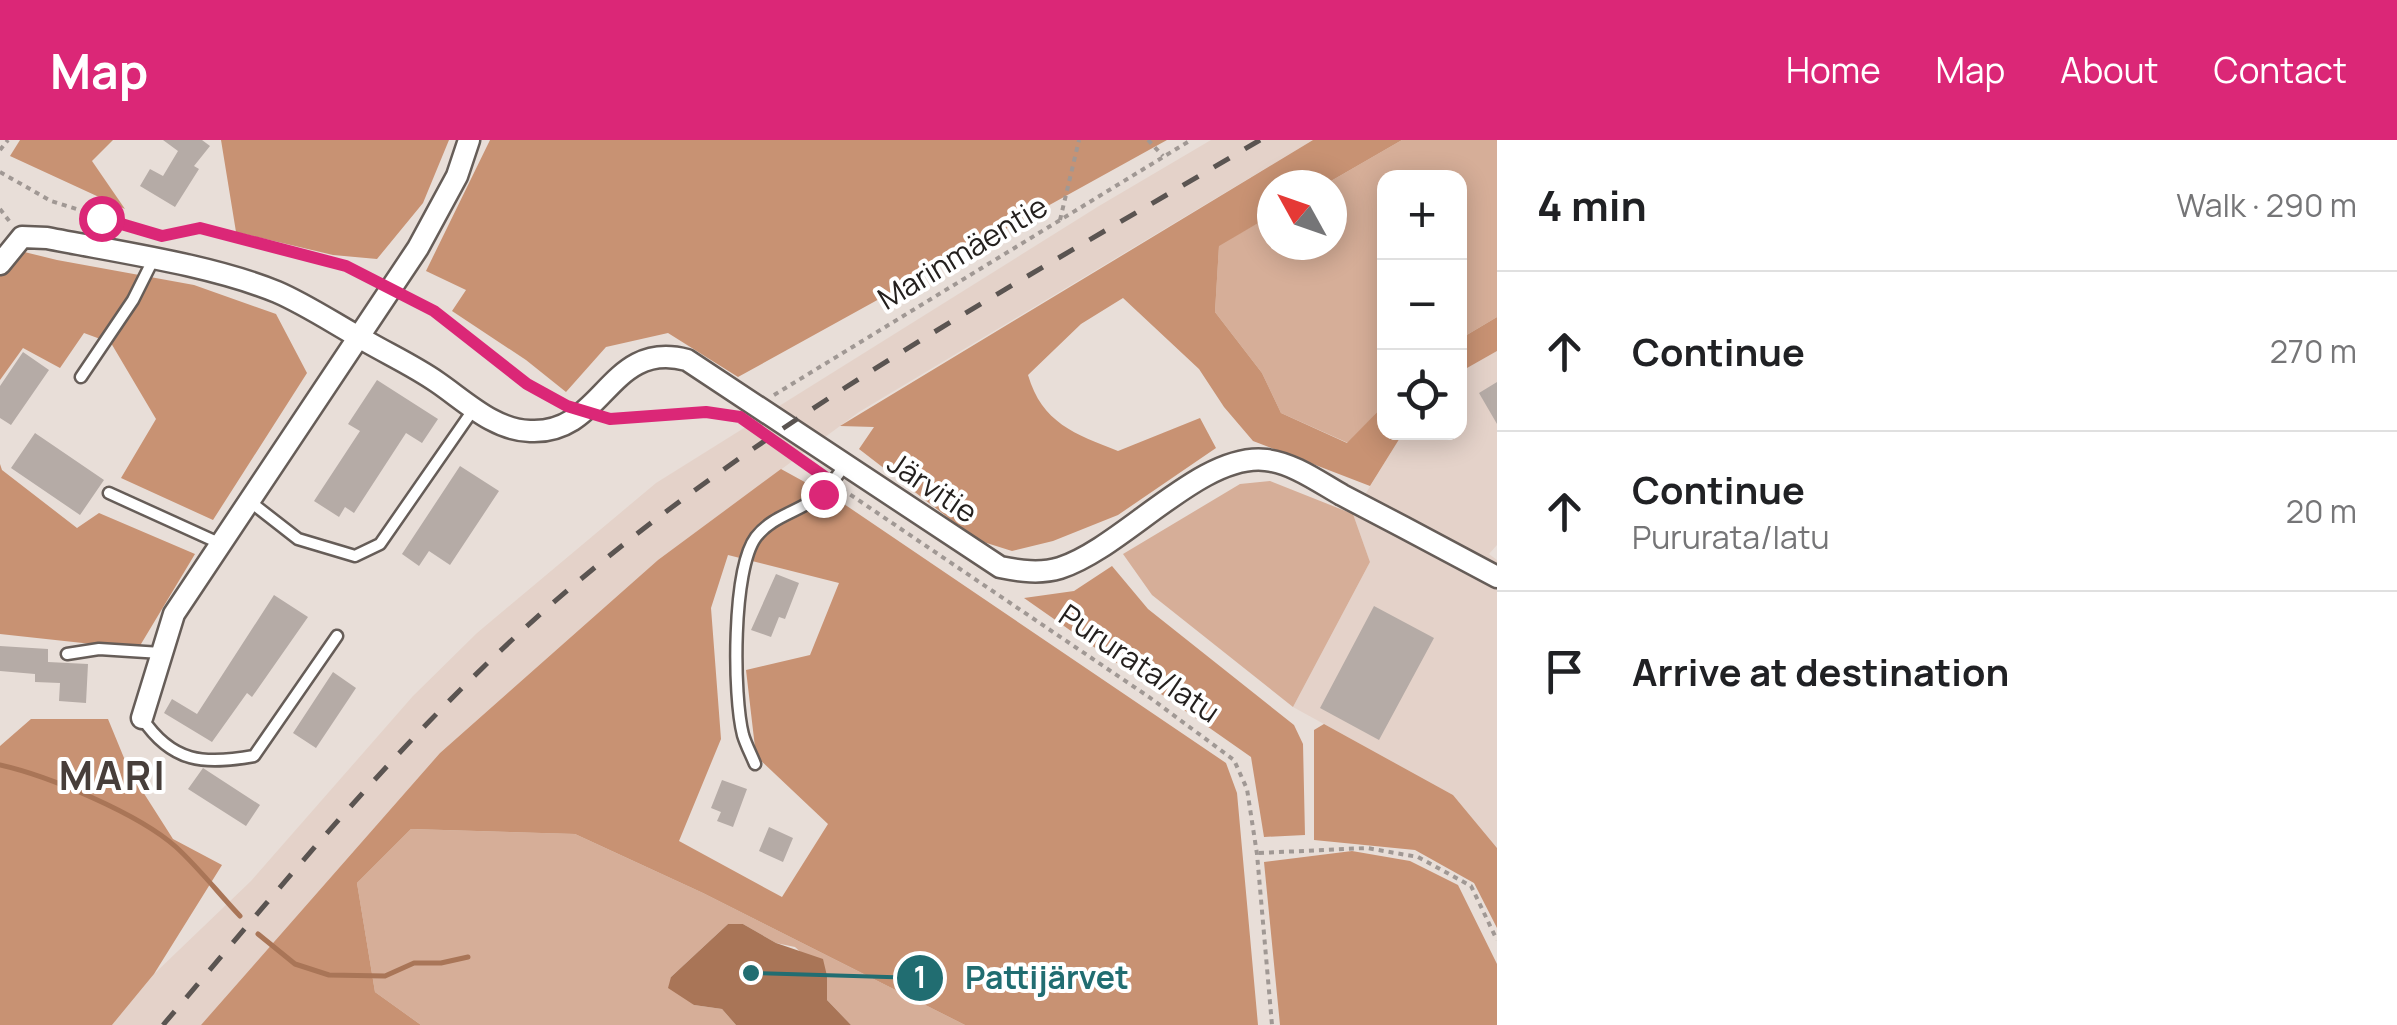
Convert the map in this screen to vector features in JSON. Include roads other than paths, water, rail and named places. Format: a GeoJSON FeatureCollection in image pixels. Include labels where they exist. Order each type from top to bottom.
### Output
{"type":"FeatureCollection","features":[{"type":"Feature","properties":{"kind":"street"},"geometry":{"type":"LineString","coordinates":[[142,718],[174,614],[439,212],[470,140]]}},
{"type":"Feature","properties":{"kind":"street","name":"Järvitie"},"geometry":{"type":"LineString","coordinates":[[0,264],[22,237],[46,238],[154,260],[275,292],[436,381],[474,410],[530,432],[550,429],[584,412],[623,373],[657,355],[687,360],[749,411],[838,473],[985,561],[1022,572],[1075,562],[1211,473],[1233,464],[1268,460],[1305,475],[1497,577]]}},
{"type":"Feature","properties":{"kind":"lane"},"geometry":{"type":"LineString","coordinates":[[81,377],[133,300],[154,260]]}},
{"type":"Feature","properties":{"kind":"lane"},"geometry":{"type":"LineString","coordinates":[[248,500],[298,539],[355,556],[380,544],[474,410]]}},
{"type":"Feature","properties":{"kind":"lane"},"geometry":{"type":"LineString","coordinates":[[754,764],[742,733],[738,678],[738,590],[744,559],[772,520],[823,494],[838,473]]}},
{"type":"Feature","properties":{"kind":"lane"},"geometry":{"type":"LineString","coordinates":[[109,494],[220,543]]}},
{"type":"Feature","properties":{"kind":"lane"},"geometry":{"type":"LineString","coordinates":[[142,718],[156,739],[184,755],[216,763],[254,756],[337,636]]}},
{"type":"Feature","properties":{"kind":"lane"},"geometry":{"type":"LineString","coordinates":[[67,654],[99,649],[162,653]]}},
{"type":"Feature","properties":{"kind":"waterway"},"geometry":{"type":"LineString","coordinates":[[0,765],[67,787],[160,834],[240,916]]}},
{"type":"Feature","properties":{"kind":"waterway"},"geometry":{"type":"LineString","coordinates":[[258,934],[295,964],[329,975],[385,976],[414,963],[468,957]]}},
{"type":"Feature","properties":{"kind":"railway"},"geometry":{"type":"LineString","coordinates":[[163,1025],[418,733],[528,625],[587,574],[666,512],[830,397],[1260,140]]}},
{"type":"Feature","properties":{"kind":"place","name":"Pattijärvet"},"geometry":{"type":"Point","coordinates":[751,973]}},
{"type":"Feature","properties":{"kind":"district","name":"MARI"},"geometry":{"type":"Point","coordinates":[113,776]}}]}
